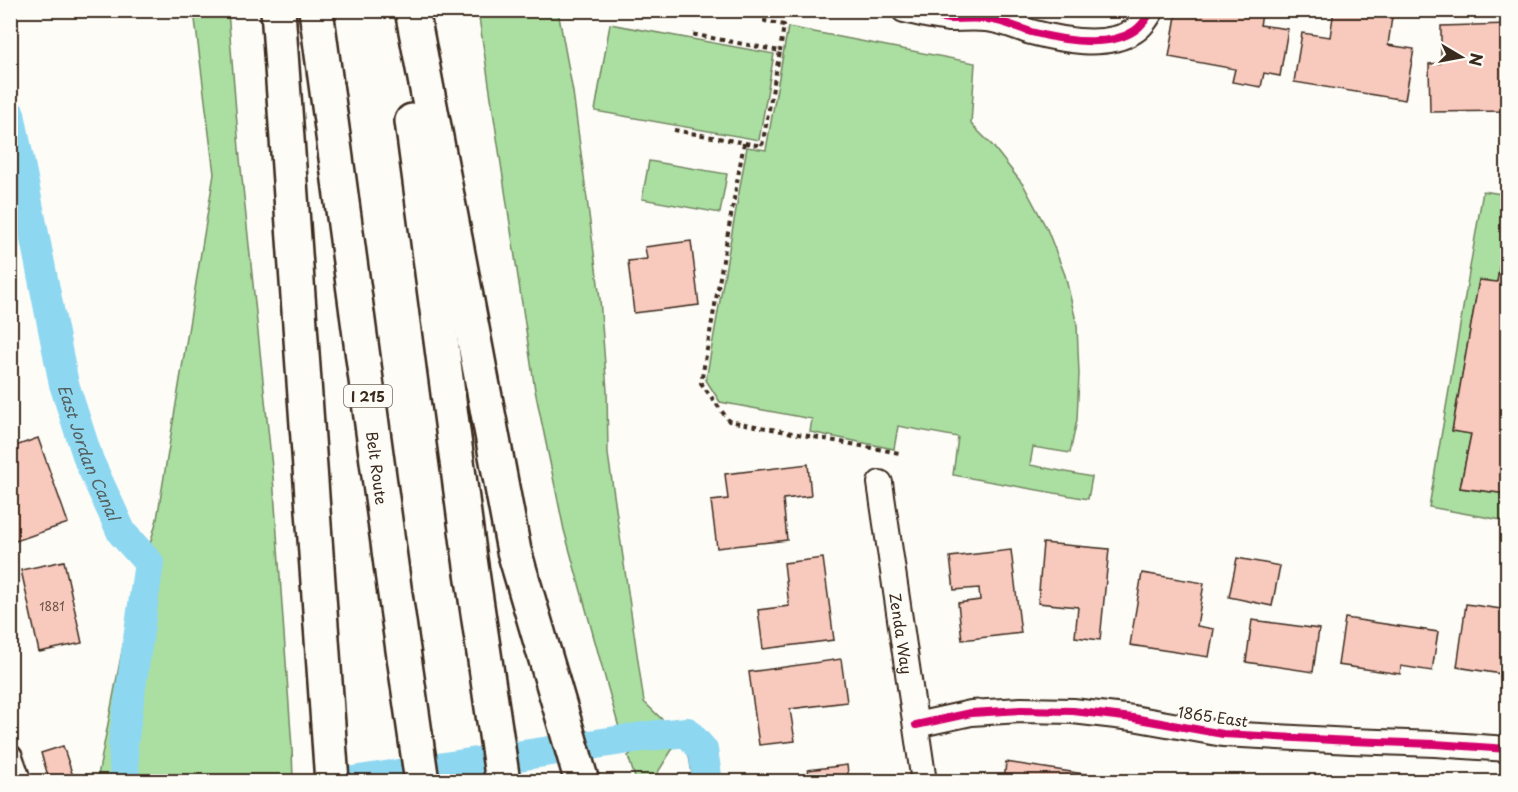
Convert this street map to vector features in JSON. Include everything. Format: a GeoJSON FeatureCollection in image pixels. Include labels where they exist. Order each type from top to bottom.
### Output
{"type":"FeatureCollection","features":[{"type":"Feature","properties":{"kind":"highway"},"geometry":{"type":"LineString","coordinates":[[278,10],[332,782]]}},
{"type":"Feature","properties":{"kind":"highway","name":"Belt Route"},"geometry":{"type":"LineString","coordinates":[[316,10],[422,782]]}},
{"type":"Feature","properties":{"kind":"highway"},"geometry":{"type":"LineString","coordinates":[[397,10],[503,782]]}},
{"type":"Feature","properties":{"kind":"highway"},"geometry":{"type":"LineString","coordinates":[[412,10],[514,551],[582,782]]}},
{"type":"Feature","properties":{"kind":"street"},"geometry":{"type":"LineString","coordinates":[[904,10],[935,17],[986,19],[1043,35],[1098,42],[1114,39],[1134,31],[1152,10]]}},
{"type":"Feature","properties":{"kind":"street","name":"Zenda Way"},"geometry":{"type":"LineString","coordinates":[[880,483],[924,782]]}},
{"type":"Feature","properties":{"kind":"street","name":"1865 East"},"geometry":{"type":"LineString","coordinates":[[916,725],[971,713],[1021,710],[1073,711],[1133,718],[1223,734],[1508,749]]}},
{"type":"Feature","properties":{"kind":"street"},"geometry":{"type":"LineString","coordinates":[[10,757],[19,782]]}},
{"type":"Feature","properties":{"kind":"path"},"geometry":{"type":"LineString","coordinates":[[674,130],[762,146],[784,25],[765,21],[767,10]]}},
{"type":"Feature","properties":{"kind":"path"},"geometry":{"type":"LineString","coordinates":[[691,34],[780,51]]}},
{"type":"Feature","properties":{"kind":"path"},"geometry":{"type":"LineString","coordinates":[[744,143],[701,383],[729,421],[899,453]]}},
{"type":"Feature","properties":{"kind":"green space"},"geometry":{"type":"Polygon","coordinates":[[[194,11],[228,11],[239,149],[273,477],[293,781],[97,781],[126,630],[157,519],[214,174],[194,11]]]}},
{"type":"Feature","properties":{"kind":"green space"},"geometry":{"type":"Polygon","coordinates":[[[478,11],[558,11],[573,92],[600,299],[607,391],[608,454],[644,702],[672,729],[621,735],[564,530],[535,390],[478,11]]]}},
{"type":"Feature","properties":{"kind":"green space"},"geometry":{"type":"Polygon","coordinates":[[[610,24],[774,54],[759,140],[595,111],[610,24]]]}},
{"type":"Feature","properties":{"kind":"green space"},"geometry":{"type":"Polygon","coordinates":[[[788,27],[975,63],[971,124],[992,145],[1024,186],[1047,229],[1065,275],[1077,325],[1079,374],[1077,420],[1070,453],[1033,447],[1030,465],[1092,477],[1088,499],[953,475],[958,437],[898,426],[894,449],[810,432],[812,419],[720,402],[706,380],[747,147],[766,150],[788,27]]]}},
{"type":"Feature","properties":{"kind":"green space"},"geometry":{"type":"Polygon","coordinates":[[[649,161],[727,174],[720,213],[642,199],[649,161]]]}},
{"type":"Feature","properties":{"kind":"green space"},"geometry":{"type":"Polygon","coordinates":[[[1483,191],[1507,195],[1507,219],[1497,282],[1479,280],[1452,431],[1471,434],[1460,488],[1507,494],[1507,521],[1429,507],[1483,191]]]}},
{"type":"Feature","properties":{"kind":"green space"},"geometry":{"type":"Polygon","coordinates":[[[675,745],[658,772],[661,781],[636,781],[628,756],[634,751],[675,745]]]}},
{"type":"Feature","properties":{"kind":"water"},"geometry":{"type":"Polygon","coordinates":[[[692,720],[714,747],[719,781],[693,781],[689,756],[681,743],[663,745],[663,721],[692,720]]]}},
{"type":"Feature","properties":{"kind":"building"},"geometry":{"type":"Polygon","coordinates":[[[1177,10],[1204,15],[1205,10],[1263,10],[1260,25],[1288,29],[1280,76],[1264,73],[1261,87],[1232,82],[1235,69],[1169,57],[1177,10]]]}},
{"type":"Feature","properties":{"kind":"building"},"geometry":{"type":"Polygon","coordinates":[[[1334,10],[1393,10],[1388,45],[1414,49],[1405,100],[1294,82],[1302,33],[1330,37],[1334,10]]]}},
{"type":"Feature","properties":{"kind":"building"},"geometry":{"type":"Polygon","coordinates":[[[1508,24],[1508,111],[1430,112],[1429,64],[1441,63],[1441,26],[1508,24]]]}},
{"type":"Feature","properties":{"kind":"building"},"geometry":{"type":"Polygon","coordinates":[[[1507,219],[1508,494],[1460,488],[1471,434],[1452,431],[1479,280],[1497,282],[1507,219]]]}},
{"type":"Feature","properties":{"kind":"building"},"geometry":{"type":"Polygon","coordinates":[[[691,241],[699,305],[634,313],[628,261],[647,259],[645,247],[691,241]]]}},
{"type":"Feature","properties":{"kind":"building"},"geometry":{"type":"Polygon","coordinates":[[[38,438],[68,523],[10,543],[10,448],[38,438]]]}},
{"type":"Feature","properties":{"kind":"building"},"geometry":{"type":"Polygon","coordinates":[[[808,464],[811,496],[783,499],[787,540],[717,548],[711,501],[728,499],[725,474],[808,464]]]}},
{"type":"Feature","properties":{"kind":"building"},"geometry":{"type":"Polygon","coordinates":[[[1043,543],[1109,549],[1100,640],[1075,637],[1078,607],[1038,603],[1043,543]]]}},
{"type":"Feature","properties":{"kind":"building"},"geometry":{"type":"Polygon","coordinates":[[[1011,550],[1021,633],[962,640],[958,603],[980,600],[979,588],[954,590],[950,557],[1011,550]]]}},
{"type":"Feature","properties":{"kind":"building"},"geometry":{"type":"Polygon","coordinates":[[[823,558],[834,640],[763,649],[758,610],[789,606],[784,563],[823,558]]]}},
{"type":"Feature","properties":{"kind":"building"},"geometry":{"type":"Polygon","coordinates":[[[1237,558],[1280,566],[1272,606],[1229,597],[1237,558]]]}},
{"type":"Feature","properties":{"kind":"building"},"geometry":{"type":"Polygon","coordinates":[[[64,561],[82,643],[39,652],[21,570],[64,561]]]}},
{"type":"Feature","properties":{"kind":"building"},"geometry":{"type":"Polygon","coordinates":[[[1142,573],[1204,583],[1197,626],[1214,629],[1209,657],[1130,645],[1142,573]]]}},
{"type":"Feature","properties":{"kind":"building"},"geometry":{"type":"Polygon","coordinates":[[[1466,604],[1508,610],[1508,675],[1457,667],[1466,604]]]}},
{"type":"Feature","properties":{"kind":"building"},"geometry":{"type":"Polygon","coordinates":[[[1345,618],[1438,632],[1432,671],[1401,666],[1400,674],[1338,665],[1345,618]]]}},
{"type":"Feature","properties":{"kind":"building"},"geometry":{"type":"Polygon","coordinates":[[[1252,620],[1319,629],[1313,672],[1246,662],[1252,620]]]}},
{"type":"Feature","properties":{"kind":"building"},"geometry":{"type":"Polygon","coordinates":[[[841,659],[847,702],[790,709],[795,741],[759,745],[749,672],[841,659]]]}},
{"type":"Feature","properties":{"kind":"building"},"geometry":{"type":"Polygon","coordinates":[[[63,746],[75,782],[50,782],[41,753],[63,746]]]}},
{"type":"Feature","properties":{"kind":"building"},"geometry":{"type":"Polygon","coordinates":[[[1006,762],[1097,776],[1096,782],[1004,782],[1006,762]]]}},
{"type":"Feature","properties":{"kind":"building"},"geometry":{"type":"Polygon","coordinates":[[[847,765],[849,782],[810,782],[808,770],[847,765]]]}},
{"type":"Feature","properties":{"kind":"waterway","name":"East Jordan Canal"},"geometry":{"type":"LineString","coordinates":[[10,114],[64,384],[89,461],[122,533],[149,563],[123,744],[125,782]]}},
{"type":"Feature","properties":{"kind":"waterway"},"geometry":{"type":"LineString","coordinates":[[346,782],[687,732],[703,750],[708,782]]}},
{"type":"Feature","properties":{"kind":"cycle path"},"geometry":{"type":"LineString","coordinates":[[904,10],[949,19],[992,20],[1056,38],[1083,41],[1123,37],[1142,24],[1152,10]]}},
{"type":"Feature","properties":{"kind":"cycle path"},"geometry":{"type":"LineString","coordinates":[[916,725],[971,713],[1021,710],[1073,711],[1133,718],[1223,734],[1508,749]]}}]}
